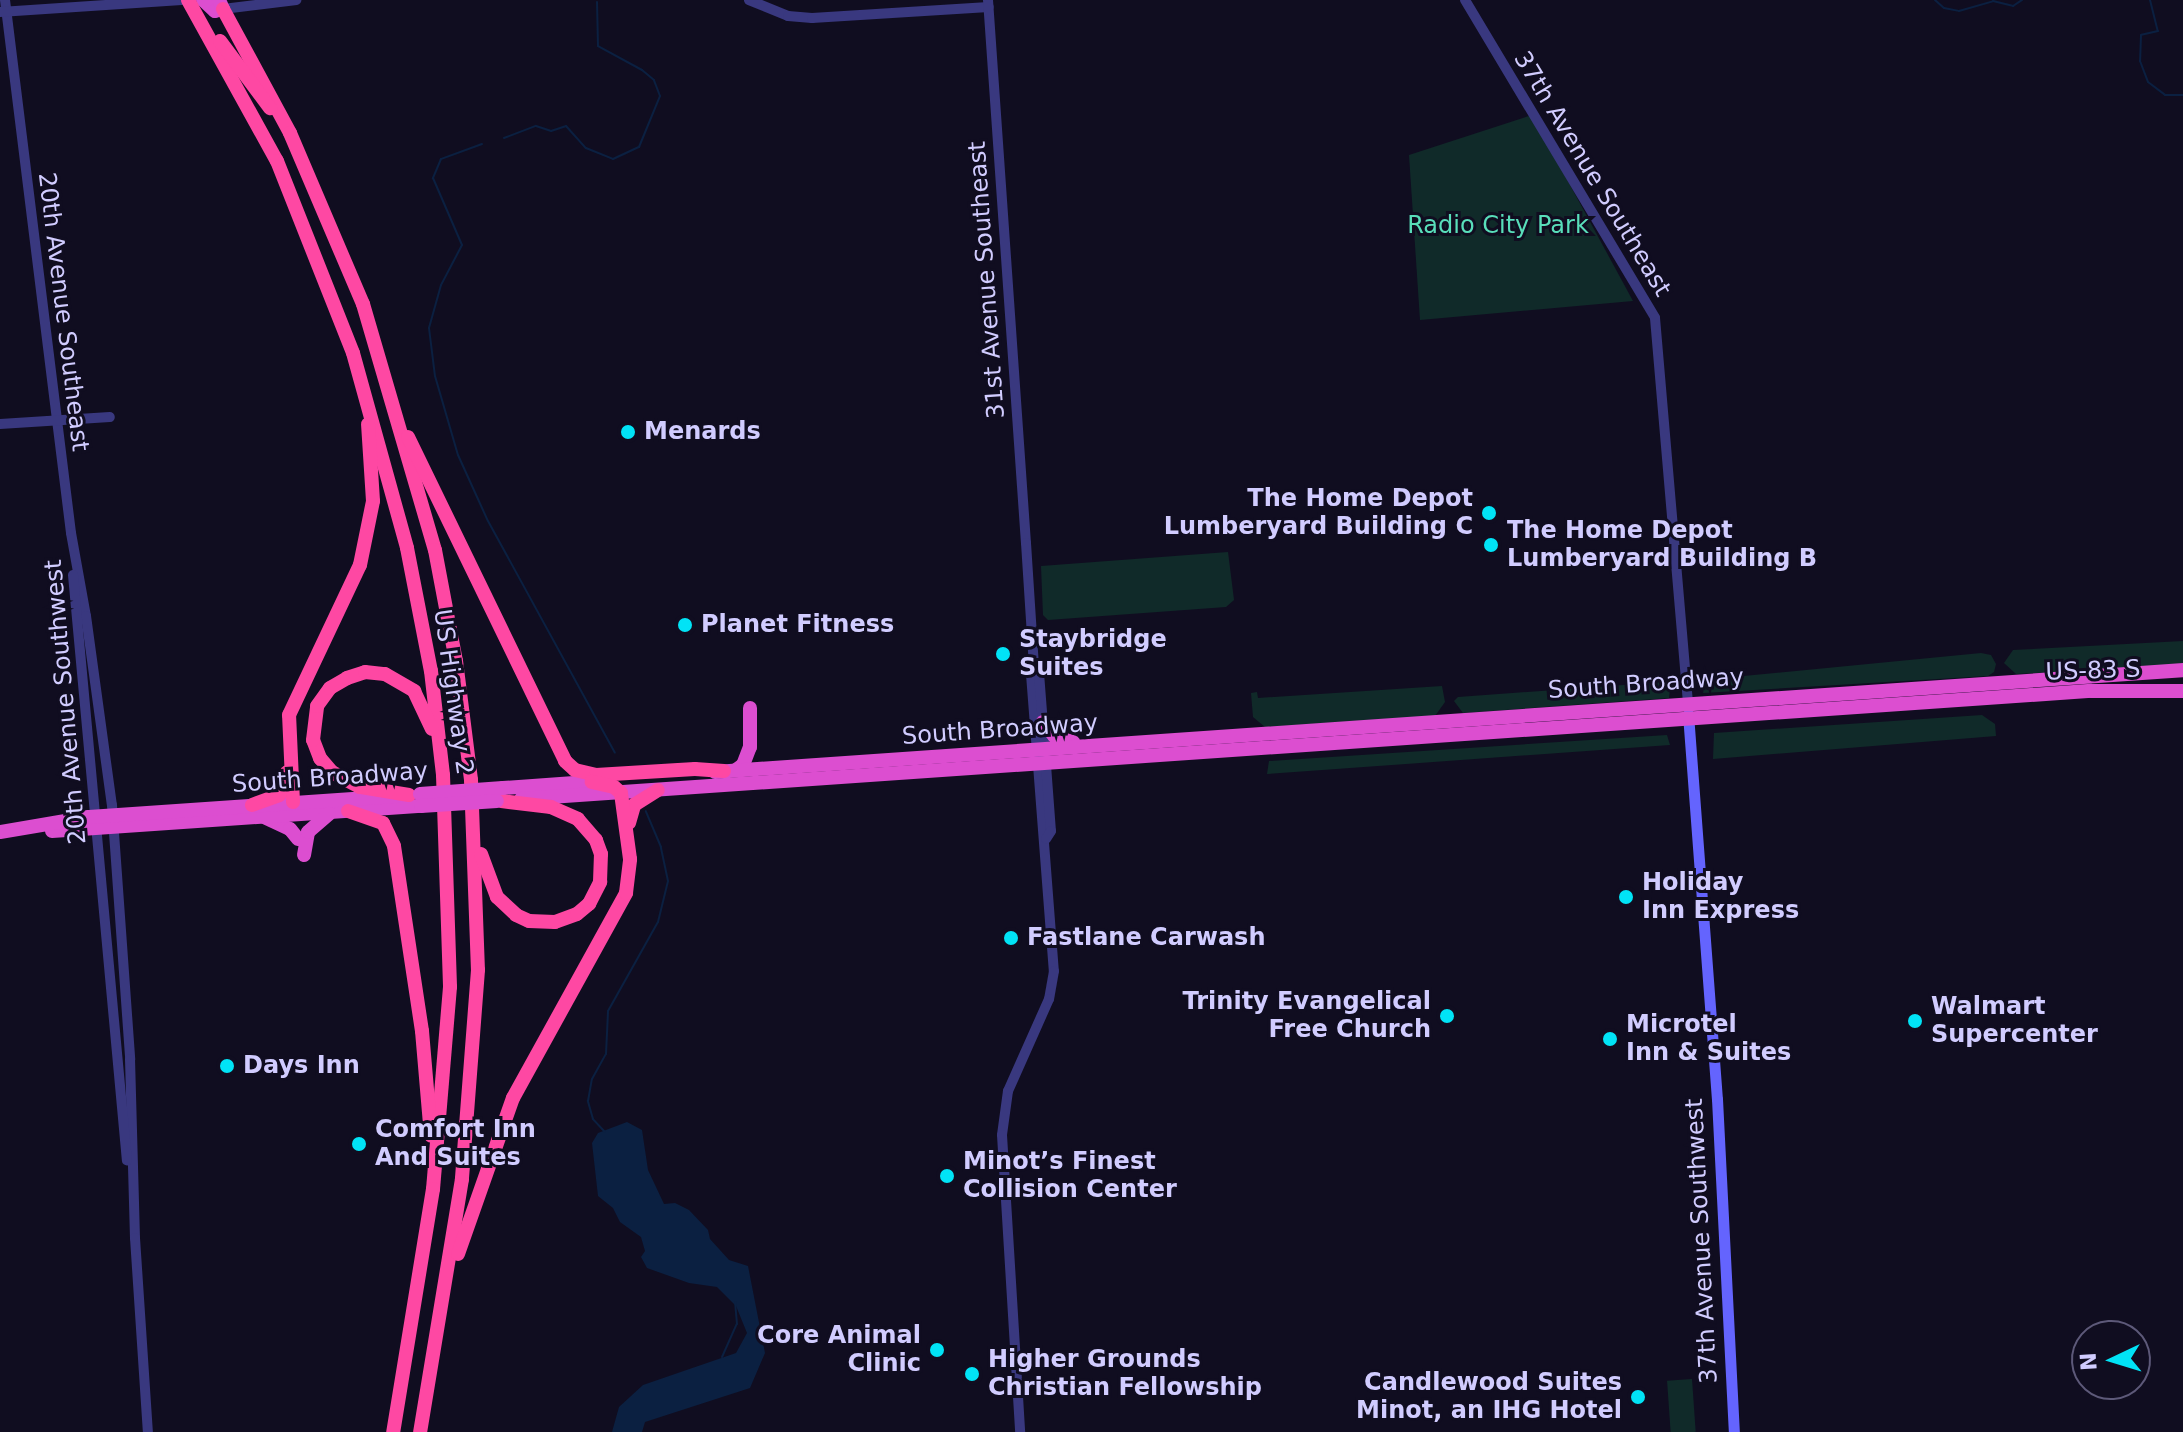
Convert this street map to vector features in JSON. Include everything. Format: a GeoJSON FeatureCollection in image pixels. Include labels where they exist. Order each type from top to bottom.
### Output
{"type":"FeatureCollection","features":[{"type":"Feature","properties":{"kind":"highway"},"geometry":{"type":"LineString","coordinates":[[191,0],[290,133]]}},
{"type":"Feature","properties":{"kind":"highway","name":"US Highway 2"},"geometry":{"type":"LineString","coordinates":[[191,0],[277,161],[353,353],[383,453],[418,600],[443,775],[450,987],[440,1133],[393,1432]]}},
{"type":"Feature","properties":{"kind":"highway"},"geometry":{"type":"LineString","coordinates":[[203,0],[210,9],[221,5]]}},
{"type":"Feature","properties":{"kind":"highway","name":"US Highway 2"},"geometry":{"type":"LineString","coordinates":[[221,5],[290,133],[363,304],[399,422],[451,625],[473,812],[478,919],[474,1035],[462,1179],[420,1432]]}},
{"type":"Feature","properties":{"kind":"highway"},"geometry":{"type":"LineString","coordinates":[[294,808],[287,731],[293,699],[356,579],[373,501],[372,456],[353,353]]}},
{"type":"Feature","properties":{"kind":"highway"},"geometry":{"type":"LineString","coordinates":[[399,422],[418,452],[565,761],[575,770],[596,775],[730,770],[743,765],[750,747],[750,708]]}},
{"type":"Feature","properties":{"kind":"highway"},"geometry":{"type":"LineString","coordinates":[[2004,698],[2008,691],[2114,681],[2183,670]]}},
{"type":"Feature","properties":{"kind":"highway","name":"South Broadway"},"geometry":{"type":"LineString","coordinates":[[0,832],[417,798],[621,793],[925,774],[1041,758],[1108,744],[2164,671]]}},
{"type":"Feature","properties":{"kind":"highway"},"geometry":{"type":"LineString","coordinates":[[417,798],[350,784],[332,772],[320,758],[313,740],[315,715],[326,693],[337,683],[365,672],[385,674],[408,686],[427,714],[443,775]]}},
{"type":"Feature","properties":{"kind":"highway"},"geometry":{"type":"LineString","coordinates":[[1909,704],[1998,690],[2004,681]]}},
{"type":"Feature","properties":{"kind":"highway","name":"US-83 S"},"geometry":{"type":"LineString","coordinates":[[2004,698],[2091,691],[2183,691]]}},
{"type":"Feature","properties":{"kind":"highway","name":"South Broadway"},"geometry":{"type":"LineString","coordinates":[[500,797],[592,782],[730,770],[1041,758],[1106,760],[2004,698]]}},
{"type":"Feature","properties":{"kind":"highway"},"geometry":{"type":"LineString","coordinates":[[1327,744],[1371,735],[1442,731],[1450,728],[1450,720]]}},
{"type":"Feature","properties":{"kind":"highway"},"geometry":{"type":"LineString","coordinates":[[1043,722],[1055,737],[1064,741],[1108,744]]}},
{"type":"Feature","properties":{"kind":"highway"},"geometry":{"type":"LineString","coordinates":[[1254,751],[1259,743],[1323,738],[1376,725]]}},
{"type":"Feature","properties":{"kind":"highway"},"geometry":{"type":"LineString","coordinates":[[1106,760],[1171,750],[1241,745],[1247,734]]}},
{"type":"Feature","properties":{"kind":"highway"},"geometry":{"type":"LineString","coordinates":[[1041,758],[1172,740]]}},
{"type":"Feature","properties":{"kind":"highway"},"geometry":{"type":"LineString","coordinates":[[289,760],[284,787],[279,795],[257,811],[281,824],[298,839]]}},
{"type":"Feature","properties":{"kind":"highway"},"geometry":{"type":"LineString","coordinates":[[438,1324],[474,1201],[503,1119],[539,1044],[626,893],[630,878],[628,831],[621,793],[614,787],[592,782]]}},
{"type":"Feature","properties":{"kind":"highway"},"geometry":{"type":"LineString","coordinates":[[628,831],[634,805],[658,790]]}},
{"type":"Feature","properties":{"kind":"highway"},"geometry":{"type":"LineString","coordinates":[[473,812],[489,880],[504,904],[521,918],[537,923],[563,920],[577,914],[589,904],[600,882],[601,854],[596,840],[569,812],[500,797]]}},
{"type":"Feature","properties":{"kind":"highway","name":"South Broadway"},"geometry":{"type":"LineString","coordinates":[[294,808],[341,812],[417,798]]}},
{"type":"Feature","properties":{"kind":"highway"},"geometry":{"type":"LineString","coordinates":[[304,855],[308,832],[319,820],[341,812],[383,823],[394,846],[430,1098],[429,1213]]}},
{"type":"Feature","properties":{"kind":"main road","name":"37th Avenue Southwest"},"geometry":{"type":"LineString","coordinates":[[1688,702],[1717,1099],[1734,1432]]}},
{"type":"Feature","properties":{"kind":"street"},"geometry":{"type":"LineString","coordinates":[[4,8],[182,0]]}},
{"type":"Feature","properties":{"kind":"street"},"geometry":{"type":"LineString","coordinates":[[221,5],[296,0]]}},
{"type":"Feature","properties":{"kind":"street"},"geometry":{"type":"LineString","coordinates":[[749,0],[788,16],[812,18],[989,4]]}},
{"type":"Feature","properties":{"kind":"street","name":"37th Avenue Southeast"},"geometry":{"type":"LineString","coordinates":[[1465,0],[1655,318],[1670,521]]}},
{"type":"Feature","properties":{"kind":"street","name":"31st Avenue Southeast"},"geometry":{"type":"LineString","coordinates":[[989,4],[1034,667]]}},
{"type":"Feature","properties":{"kind":"street","name":"20th Avenue Southeast"},"geometry":{"type":"LineString","coordinates":[[4,8],[71,533]]}},
{"type":"Feature","properties":{"kind":"street"},"geometry":{"type":"LineString","coordinates":[[0,424],[110,417]]}},
{"type":"Feature","properties":{"kind":"street","name":"37th Avenue Southwest"},"geometry":{"type":"LineString","coordinates":[[1670,521],[1688,702]]}},
{"type":"Feature","properties":{"kind":"street","name":"20th Avenue Southwest"},"geometry":{"type":"LineString","coordinates":[[71,533],[86,616],[105,822],[115,1063],[134,1210],[148,1432]]}},
{"type":"Feature","properties":{"kind":"street"},"geometry":{"type":"LineString","coordinates":[[1020,1432],[1002,1135],[1014,1073],[1054,985],[1046,839],[1042,831],[1043,722],[1039,673],[1034,667],[1031,674],[1041,758]]}},
{"type":"Feature","properties":{"kind":"green space","name":"Radio City Park"},"geometry":{"type":"Polygon","coordinates":[[[1532,115],[1633,301],[1420,320],[1409,155],[1532,115]]]}},
{"type":"Feature","properties":{"kind":"green space"},"geometry":{"type":"Polygon","coordinates":[[[1228,552],[1234,600],[1226,607],[1048,620],[1043,615],[1041,566],[1228,552]]]}},
{"type":"Feature","properties":{"kind":"green space"},"geometry":{"type":"Polygon","coordinates":[[[2183,641],[2183,665],[2016,674],[2004,663],[2013,650],[2183,641]]]}},
{"type":"Feature","properties":{"kind":"green space"},"geometry":{"type":"Polygon","coordinates":[[[1981,653],[1991,655],[1996,664],[1994,672],[1988,676],[1703,693],[1700,685],[1702,680],[1981,653]]]}},
{"type":"Feature","properties":{"kind":"green space"},"geometry":{"type":"Polygon","coordinates":[[[1665,682],[1670,689],[1669,698],[1463,713],[1454,701],[1458,697],[1665,682]]]}},
{"type":"Feature","properties":{"kind":"green space"},"geometry":{"type":"Polygon","coordinates":[[[1442,686],[1445,702],[1435,716],[1265,727],[1253,717],[1251,693],[1257,692],[1258,698],[1442,686]]]}},
{"type":"Feature","properties":{"kind":"green space"},"geometry":{"type":"Polygon","coordinates":[[[1982,715],[1995,724],[1996,736],[1713,759],[1714,733],[1982,715]]]}},
{"type":"Feature","properties":{"kind":"green space"},"geometry":{"type":"Polygon","coordinates":[[[1667,735],[1670,745],[1267,774],[1269,761],[1667,735]]]}},
{"type":"Feature","properties":{"kind":"green space"},"geometry":{"type":"Polygon","coordinates":[[[1692,1379],[1696,1432],[1671,1432],[1667,1381],[1692,1379]]]}},
{"type":"Feature","properties":{"kind":"water"},"geometry":{"type":"Polygon","coordinates":[[[627,1122],[642,1130],[648,1170],[664,1204],[675,1203],[689,1210],[729,1260],[748,1266],[765,1353],[750,1388],[645,1422],[642,1432],[612,1432],[619,1407],[643,1385],[736,1353],[747,1333],[736,1306],[717,1287],[689,1283],[647,1268],[641,1257],[645,1251],[641,1237],[620,1222],[613,1208],[598,1196],[592,1143],[598,1133],[627,1122]]]}},
{"type":"Feature","properties":{"kind":"waterway"},"geometry":{"type":"LineString","coordinates":[[1935,0],[1944,8],[1959,11],[1993,1],[2013,6],[2022,0]]}},
{"type":"Feature","properties":{"kind":"waterway"},"geometry":{"type":"LineString","coordinates":[[2150,0],[2158,31],[2141,35],[2140,61],[2148,82],[2165,95],[2183,95]]}},
{"type":"Feature","properties":{"kind":"waterway"},"geometry":{"type":"LineString","coordinates":[[504,138],[536,126],[551,131],[566,126],[586,148],[613,159],[639,147],[660,96],[654,80],[642,70],[598,46],[597,2]]}},
{"type":"Feature","properties":{"kind":"waterway"},"geometry":{"type":"LineString","coordinates":[[482,144],[441,159],[433,178],[462,245],[441,285],[429,328],[435,376],[458,455],[488,521],[615,753]]}},
{"type":"Feature","properties":{"kind":"waterway"},"geometry":{"type":"LineString","coordinates":[[605,1132],[593,1119],[588,1101],[592,1079],[606,1054],[608,1011],[658,922],[668,881],[661,847],[646,811]]}},
{"type":"Feature","properties":{"kind":"waterway"},"geometry":{"type":"LineString","coordinates":[[722,1357],[737,1324],[735,1302]]}},
{"type":"Feature","properties":{"kind":"place","name":"Menards"},"geometry":{"type":"Point","coordinates":[628,432]}},
{"type":"Feature","properties":{"kind":"place","name":"The Home Depot Lumberyard Building C"},"geometry":{"type":"Point","coordinates":[1489,513]}},
{"type":"Feature","properties":{"kind":"place","name":"The Home Depot Lumberyard Building B"},"geometry":{"type":"Point","coordinates":[1491,545]}},
{"type":"Feature","properties":{"kind":"place","name":"Planet Fitness"},"geometry":{"type":"Point","coordinates":[685,625]}},
{"type":"Feature","properties":{"kind":"place","name":"Staybridge Suites"},"geometry":{"type":"Point","coordinates":[1003,654]}},
{"type":"Feature","properties":{"kind":"place","name":"Holiday Inn Express"},"geometry":{"type":"Point","coordinates":[1626,897]}},
{"type":"Feature","properties":{"kind":"place","name":"Fastlane Carwash"},"geometry":{"type":"Point","coordinates":[1011,938]}},
{"type":"Feature","properties":{"kind":"place","name":"Trinity Evangelical Free Church"},"geometry":{"type":"Point","coordinates":[1447,1016]}},
{"type":"Feature","properties":{"kind":"place","name":"Walmart Supercenter"},"geometry":{"type":"Point","coordinates":[1915,1021]}},
{"type":"Feature","properties":{"kind":"place","name":"Microtel Inn & Suites"},"geometry":{"type":"Point","coordinates":[1610,1039]}},
{"type":"Feature","properties":{"kind":"place","name":"Days Inn"},"geometry":{"type":"Point","coordinates":[227,1066]}},
{"type":"Feature","properties":{"kind":"place","name":"Comfort Inn And Suites"},"geometry":{"type":"Point","coordinates":[359,1144]}},
{"type":"Feature","properties":{"kind":"place","name":"Minot’s Finest Collision Center"},"geometry":{"type":"Point","coordinates":[947,1176]}},
{"type":"Feature","properties":{"kind":"place","name":"Core Animal Clinic"},"geometry":{"type":"Point","coordinates":[937,1350]}},
{"type":"Feature","properties":{"kind":"place","name":"Higher Grounds Christian Fellowship"},"geometry":{"type":"Point","coordinates":[972,1374]}},
{"type":"Feature","properties":{"kind":"place","name":"Candlewood Suites Minot, an IHG Hotel"},"geometry":{"type":"Point","coordinates":[1638,1397]}}]}
